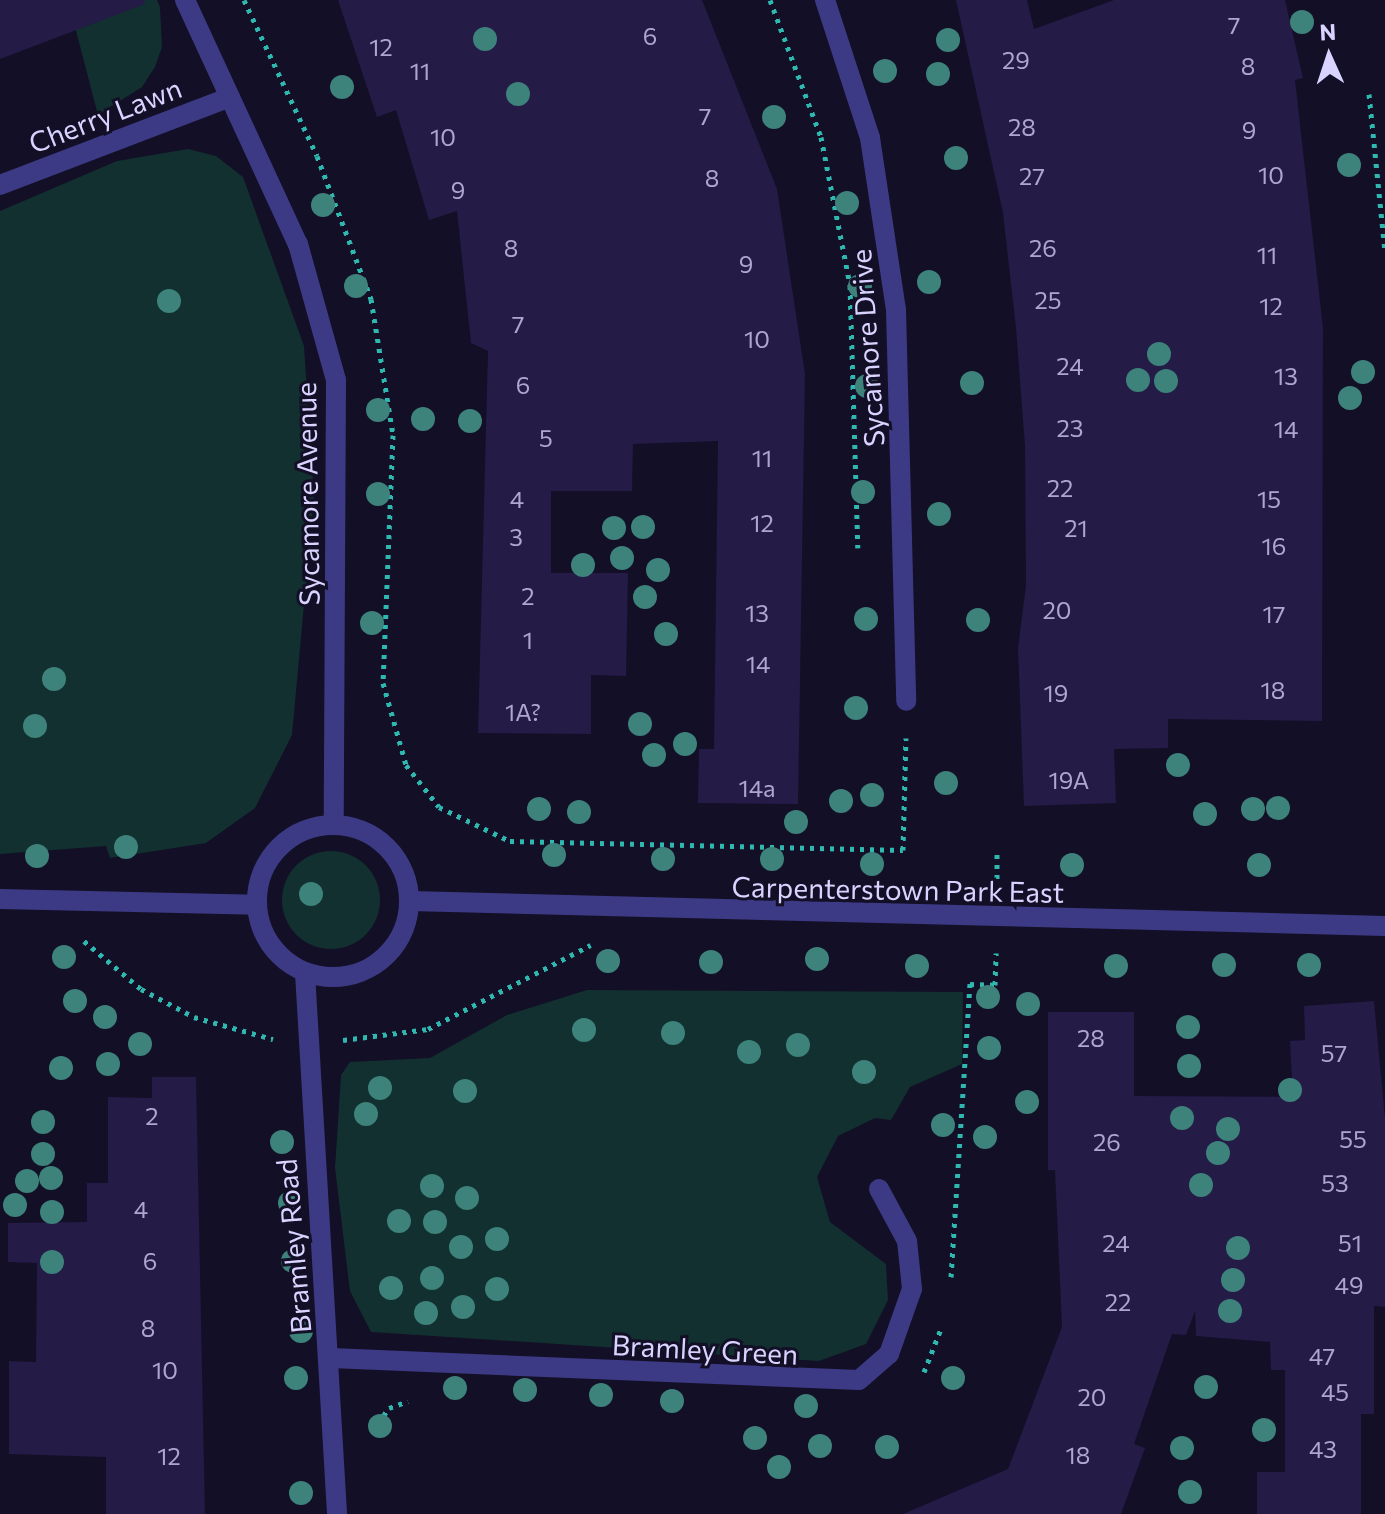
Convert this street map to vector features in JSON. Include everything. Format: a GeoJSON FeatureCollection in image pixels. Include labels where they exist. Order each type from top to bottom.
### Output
{"type":"FeatureCollection","features":[{"type":"Feature","properties":{"kind":"street","name":"Sycamore Avenue"},"geometry":{"type":"LineString","coordinates":[[185,0],[298,244],[336,380],[334,825]]}},
{"type":"Feature","properties":{"kind":"street","name":"Sycamore Drive"},"geometry":{"type":"LineString","coordinates":[[825,0],[869,136],[894,296],[904,419],[906,701]]}},
{"type":"Feature","properties":{"kind":"street","name":"Cherry Lawn"},"geometry":{"type":"LineString","coordinates":[[0,185],[230,97]]}},
{"type":"Feature","properties":{"kind":"street"},"geometry":{"type":"LineString","coordinates":[[334,825],[379,839],[407,877],[410,901],[407,925],[376,965],[329,978],[305,973],[270,946],[256,905],[259,881],[278,848],[309,828],[334,825]]}},
{"type":"Feature","properties":{"kind":"street"},"geometry":{"type":"LineString","coordinates":[[0,899],[256,905]]}},
{"type":"Feature","properties":{"kind":"street","name":"Carpenterstown Park East"},"geometry":{"type":"LineString","coordinates":[[410,901],[996,919],[1385,926]]}},
{"type":"Feature","properties":{"kind":"street","name":"Bramley Road"},"geometry":{"type":"LineString","coordinates":[[305,973],[331,1358],[337,1514]]}},
{"type":"Feature","properties":{"kind":"street","name":"Bramley Green"},"geometry":{"type":"LineString","coordinates":[[331,1358],[859,1380],[889,1354],[912,1289],[907,1241],[879,1189]]}},
{"type":"Feature","properties":{"kind":"path"},"geometry":{"type":"LineString","coordinates":[[244,0],[308,134],[371,299],[393,435],[383,683],[406,765],[439,807],[510,841],[903,850],[906,701]]}},
{"type":"Feature","properties":{"kind":"path"},"geometry":{"type":"LineString","coordinates":[[770,0],[814,112],[850,285],[858,548]]}},
{"type":"Feature","properties":{"kind":"path"},"geometry":{"type":"LineString","coordinates":[[1369,94],[1385,251]]}},
{"type":"Feature","properties":{"kind":"path"},"geometry":{"type":"LineString","coordinates":[[949,1291],[970,984],[995,985],[997,852]]}},
{"type":"Feature","properties":{"kind":"path"},"geometry":{"type":"LineString","coordinates":[[77,938],[141,989],[194,1017],[243,1035],[309,1039],[428,1029],[566,953],[603,945]]}},
{"type":"Feature","properties":{"kind":"path"},"geometry":{"type":"LineString","coordinates":[[985,950],[1011,951]]}},
{"type":"Feature","properties":{"kind":"path"},"geometry":{"type":"LineString","coordinates":[[913,1383],[932,1363],[945,1315]]}},
{"type":"Feature","properties":{"kind":"path"},"geometry":{"type":"LineString","coordinates":[[373,1444],[372,1430],[389,1408],[418,1400]]}},
{"type":"Feature","properties":{"kind":"green space"},"geometry":{"type":"Polygon","coordinates":[[[68,0],[157,0],[160,7],[162,47],[155,67],[142,87],[98,115],[68,0]]]}},
{"type":"Feature","properties":{"kind":"green space"},"geometry":{"type":"Polygon","coordinates":[[[188,149],[216,156],[243,177],[304,346],[314,496],[292,735],[255,808],[206,843],[110,858],[106,846],[0,854],[0,211],[117,161],[188,149]]]}},
{"type":"Feature","properties":{"kind":"green space"},"geometry":{"type":"Polygon","coordinates":[[[331,851],[350,855],[366,865],[376,881],[380,900],[376,919],[366,935],[350,945],[331,949],[312,945],[296,935],[286,919],[282,900],[286,881],[296,865],[312,855],[331,851]]]}},
{"type":"Feature","properties":{"kind":"green space"},"geometry":{"type":"Polygon","coordinates":[[[587,990],[963,992],[962,1064],[910,1087],[891,1120],[875,1118],[838,1136],[817,1177],[830,1222],[886,1264],[888,1300],[866,1344],[819,1361],[371,1332],[350,1291],[335,1168],[341,1075],[350,1062],[430,1058],[507,1015],[587,990]]]}},
{"type":"Feature","properties":{"kind":"building"},"geometry":{"type":"Polygon","coordinates":[[[0,0],[144,0],[145,4],[0,59],[0,0]]]}},
{"type":"Feature","properties":{"kind":"building"},"geometry":{"type":"Polygon","coordinates":[[[338,0],[702,0],[777,189],[805,374],[798,804],[698,803],[699,749],[714,749],[718,441],[633,444],[632,491],[551,491],[551,573],[628,573],[626,676],[591,675],[591,734],[478,733],[488,351],[471,343],[457,211],[429,220],[396,110],[377,117],[338,0]]]}},
{"type":"Feature","properties":{"kind":"building"},"geometry":{"type":"Polygon","coordinates":[[[956,0],[1027,0],[1034,29],[1114,0],[1285,0],[1303,78],[1295,80],[1323,328],[1322,721],[1168,719],[1168,748],[1114,749],[1116,803],[1024,806],[1018,648],[1026,585],[1025,446],[1016,328],[1003,213],[956,0]]]}},
{"type":"Feature","properties":{"kind":"building"},"geometry":{"type":"Polygon","coordinates":[[[1374,1001],[1385,1118],[1385,1307],[1374,1306],[1374,1414],[1361,1414],[1361,1514],[1257,1514],[1257,1472],[1285,1472],[1285,1370],[1271,1370],[1270,1342],[1196,1336],[1195,1311],[1186,1335],[1172,1334],[1134,1444],[1145,1448],[1121,1514],[903,1514],[1008,1469],[1062,1327],[1055,1170],[1048,1170],[1048,1012],[1134,1012],[1134,1096],[1293,1097],[1290,1041],[1305,1040],[1304,1006],[1374,1001]]]}},
{"type":"Feature","properties":{"kind":"building"},"geometry":{"type":"Polygon","coordinates":[[[152,1077],[196,1077],[205,1514],[106,1514],[106,1457],[9,1454],[9,1361],[36,1362],[37,1263],[8,1262],[8,1223],[87,1222],[87,1183],[108,1183],[108,1097],[152,1098],[152,1077]]]}}]}
